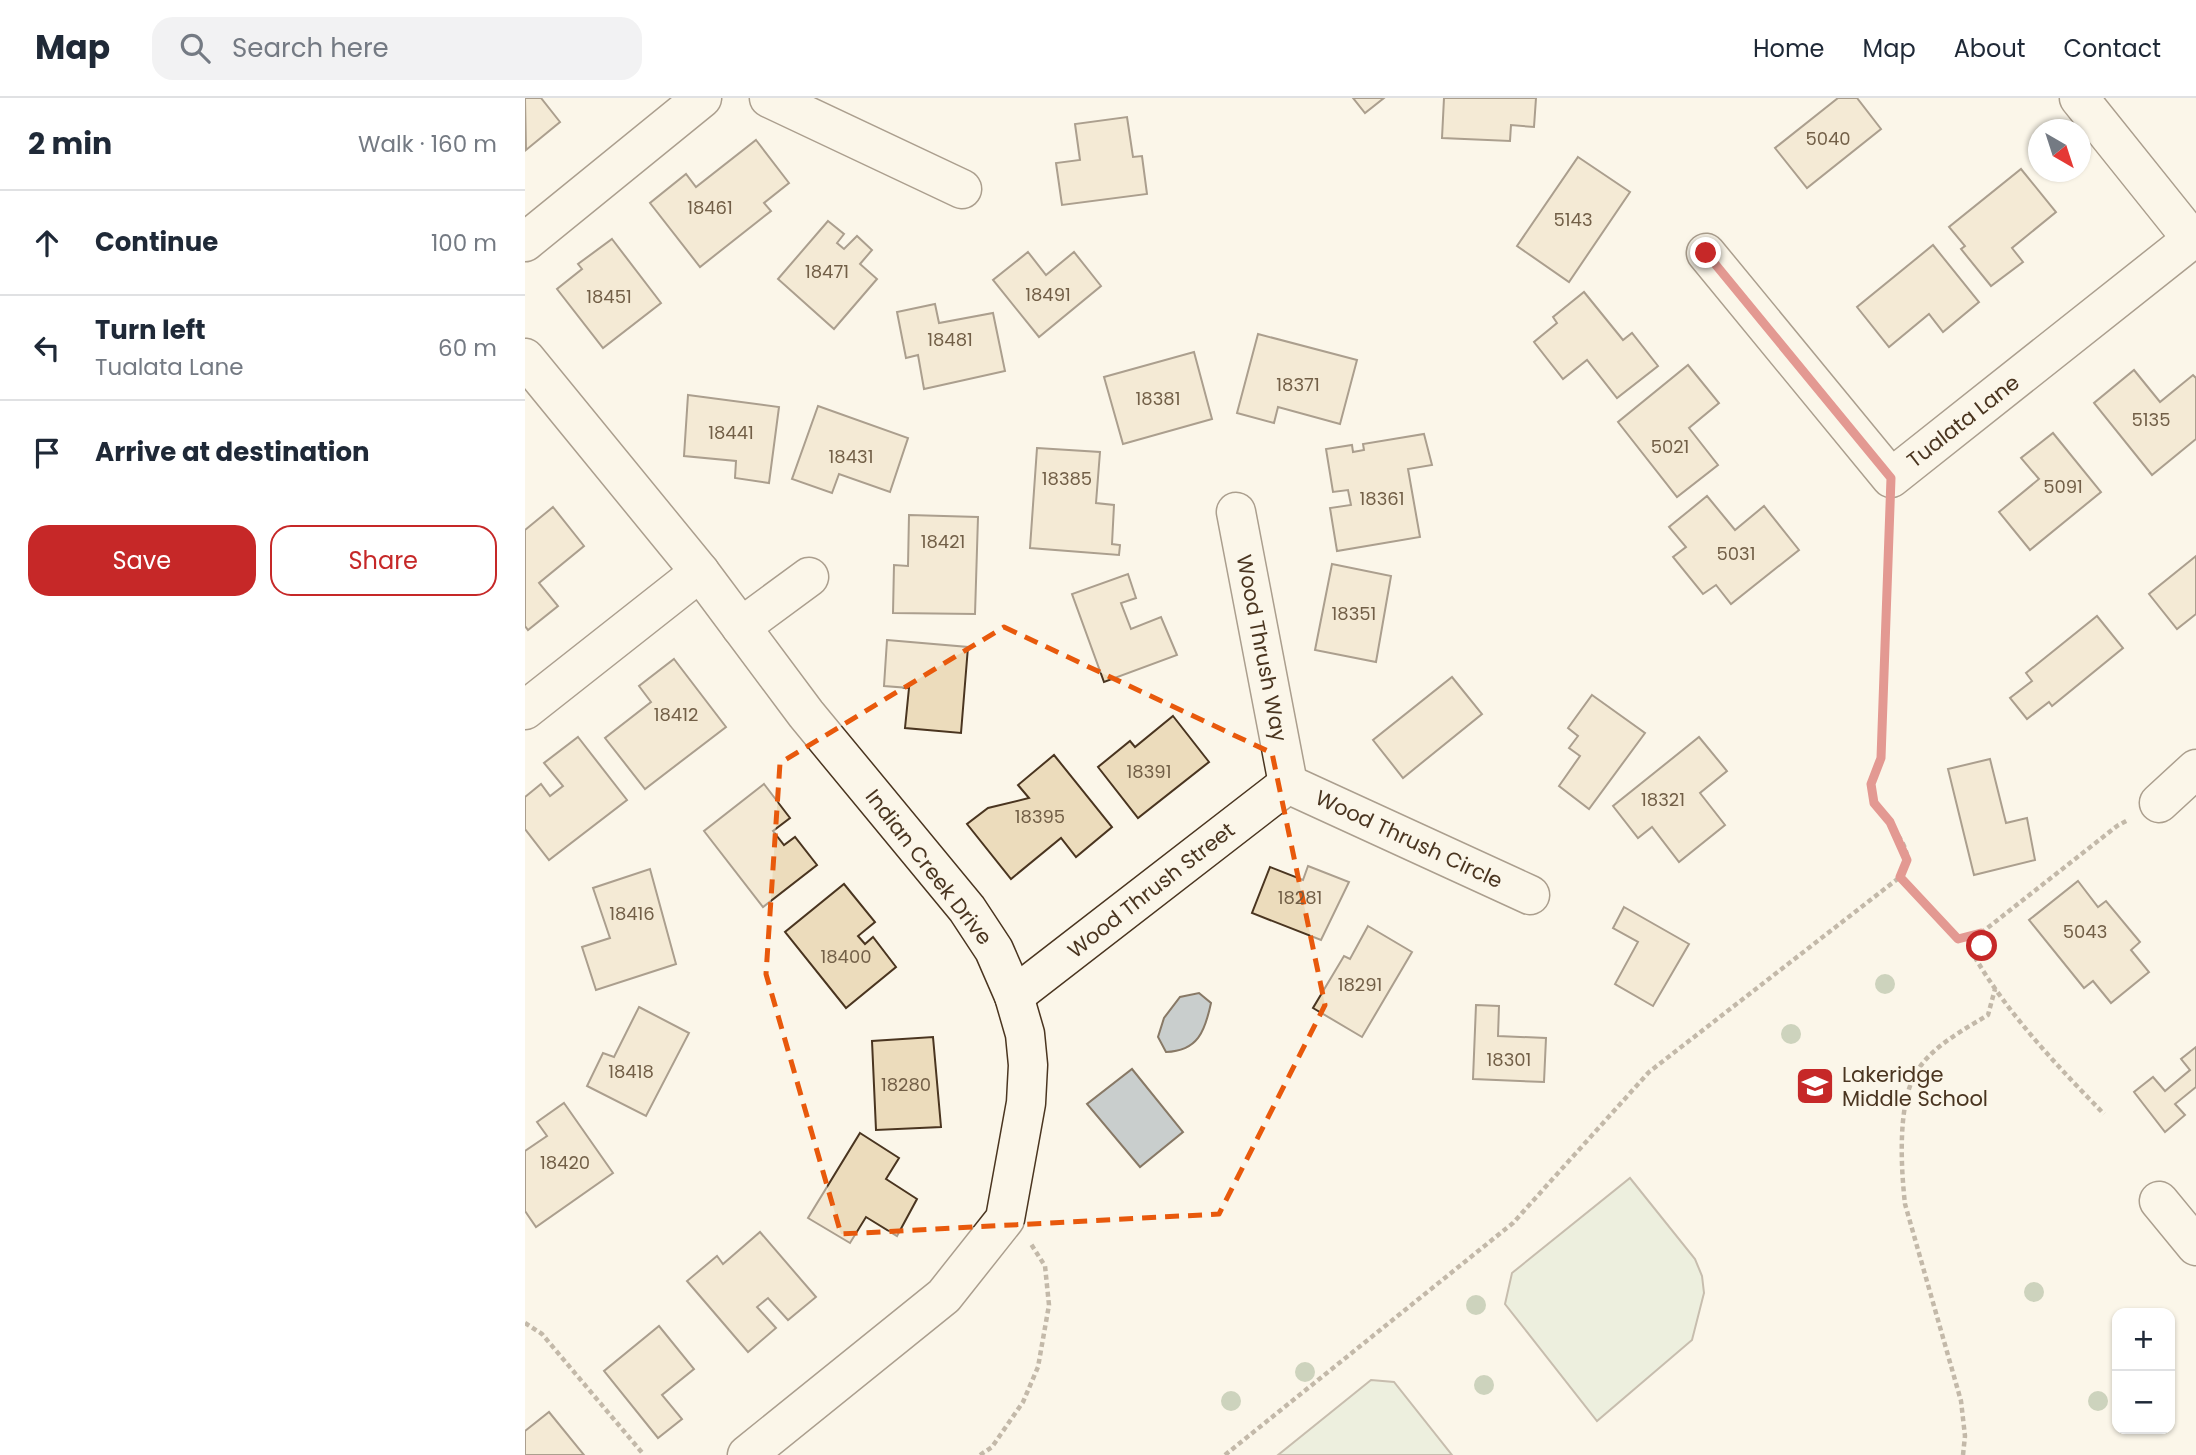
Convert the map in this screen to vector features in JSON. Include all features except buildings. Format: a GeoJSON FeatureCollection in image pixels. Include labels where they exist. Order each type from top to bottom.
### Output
{"type":"FeatureCollection","features":[{"type":"Feature","properties":{"kind":"street"},"geometry":{"type":"LineString","coordinates":[[525,242],[702,98]]}},
{"type":"Feature","properties":{"kind":"street"},"geometry":{"type":"LineString","coordinates":[[769,98],[962,189]]}},
{"type":"Feature","properties":{"kind":"street"},"geometry":{"type":"LineString","coordinates":[[2079,98],[2194,237]]}},
{"type":"Feature","properties":{"kind":"street","name":"Tualata Lane"},"geometry":{"type":"LineString","coordinates":[[1706,253],[1891,478],[2194,237]]}},
{"type":"Feature","properties":{"kind":"street","name":"Indian Creek Drive"},"geometry":{"type":"LineString","coordinates":[[525,358],[699,572],[806,714],[967,909],[994,950],[1014,996],[1025,1034],[1027,1090],[1021,1144],[1009,1187],[1005,1219]]}},
{"type":"Feature","properties":{"kind":"street","name":"Wood Thrush Way"},"geometry":{"type":"LineString","coordinates":[[1236,512],[1288,784]]}},
{"type":"Feature","properties":{"kind":"street"},"geometry":{"type":"LineString","coordinates":[[525,710],[699,572]]}},
{"type":"Feature","properties":{"kind":"street"},"geometry":{"type":"LineString","coordinates":[[741,627],[809,577]]}},
{"type":"Feature","properties":{"kind":"street"},"geometry":{"type":"LineString","coordinates":[[2159,803],[2196,769]]}},
{"type":"Feature","properties":{"kind":"street","name":"Wood Thrush Circle"},"geometry":{"type":"LineString","coordinates":[[1288,784],[1530,895]]}},
{"type":"Feature","properties":{"kind":"street","name":"Wood Thrush Street"},"geometry":{"type":"LineString","coordinates":[[1014,996],[1288,784]]}},
{"type":"Feature","properties":{"kind":"street"},"geometry":{"type":"LineString","coordinates":[[2159,1201],[2196,1246]]}},
{"type":"Feature","properties":{"kind":"street"},"geometry":{"type":"LineString","coordinates":[[747,1455],[944,1296],[1005,1219]]}},
{"type":"Feature","properties":{"kind":"path"},"geometry":{"type":"LineString","coordinates":[[1225,1455],[1513,1223],[1649,1072],[1900,877],[1907,860],[1903,847],[1890,822],[1874,803],[1871,784],[1881,758],[1891,478]]}},
{"type":"Feature","properties":{"kind":"path"},"geometry":{"type":"LineString","coordinates":[[1900,877],[1958,939],[1981,933],[2117,826],[2159,803]]}},
{"type":"Feature","properties":{"kind":"path"},"geometry":{"type":"LineString","coordinates":[[1981,933],[1982,946],[1976,959],[2055,1064],[2104,1114]]}},
{"type":"Feature","properties":{"kind":"path"},"geometry":{"type":"LineString","coordinates":[[1963,1455],[1965,1436],[1961,1401],[1905,1204],[1901,1163],[1902,1130],[1916,1072],[1954,1035],[1988,1014],[1996,988]]}},
{"type":"Feature","properties":{"kind":"path"},"geometry":{"type":"LineString","coordinates":[[980,1455],[992,1447],[1023,1402],[1038,1367],[1049,1305],[1045,1266],[1026,1237],[1005,1219]]}},
{"type":"Feature","properties":{"kind":"path"},"geometry":{"type":"LineString","coordinates":[[525,1323],[542,1334],[644,1455]]}},
{"type":"Feature","properties":{"kind":"highlighted area"},"geometry":{"type":"Polygon","coordinates":[[[1004,627],[1272,753],[1325,1005],[1219,1214],[841,1234],[766,974],[780,763],[1004,627]]]}},
{"type":"Feature","properties":{"kind":"green space"},"geometry":{"type":"Polygon","coordinates":[[[1630,1178],[1695,1259],[1702,1276],[1704,1293],[1692,1340],[1597,1421],[1505,1304],[1512,1273],[1630,1178]]]}},
{"type":"Feature","properties":{"kind":"green space"},"geometry":{"type":"Polygon","coordinates":[[[1371,1380],[1394,1382],[1452,1455],[1278,1455],[1371,1380]]]}},
{"type":"Feature","properties":{"kind":"shaded area"},"geometry":{"type":"Polygon","coordinates":[[[1199,993],[1211,1003],[1203,1031],[1186,1048],[1166,1052],[1158,1037],[1164,1018],[1180,997],[1199,993]]]}},
{"type":"Feature","properties":{"kind":"shaded area"},"geometry":{"type":"Polygon","coordinates":[[[1132,1069],[1183,1132],[1140,1167],[1087,1104],[1132,1069]]]}},
{"type":"Feature","properties":{"kind":"place","name":"Lakeridge Middle School"},"geometry":{"type":"Point","coordinates":[1815,1086]}},
{"type":"Feature","properties":{"kind":"route"},"geometry":{"type":"LineString","coordinates":[[1706,253],[1891,478],[1881,758],[1871,784],[1874,803],[1890,822],[1903,847],[1907,860],[1900,877],[1958,939],[1981,933],[1982,946]]}}]}
